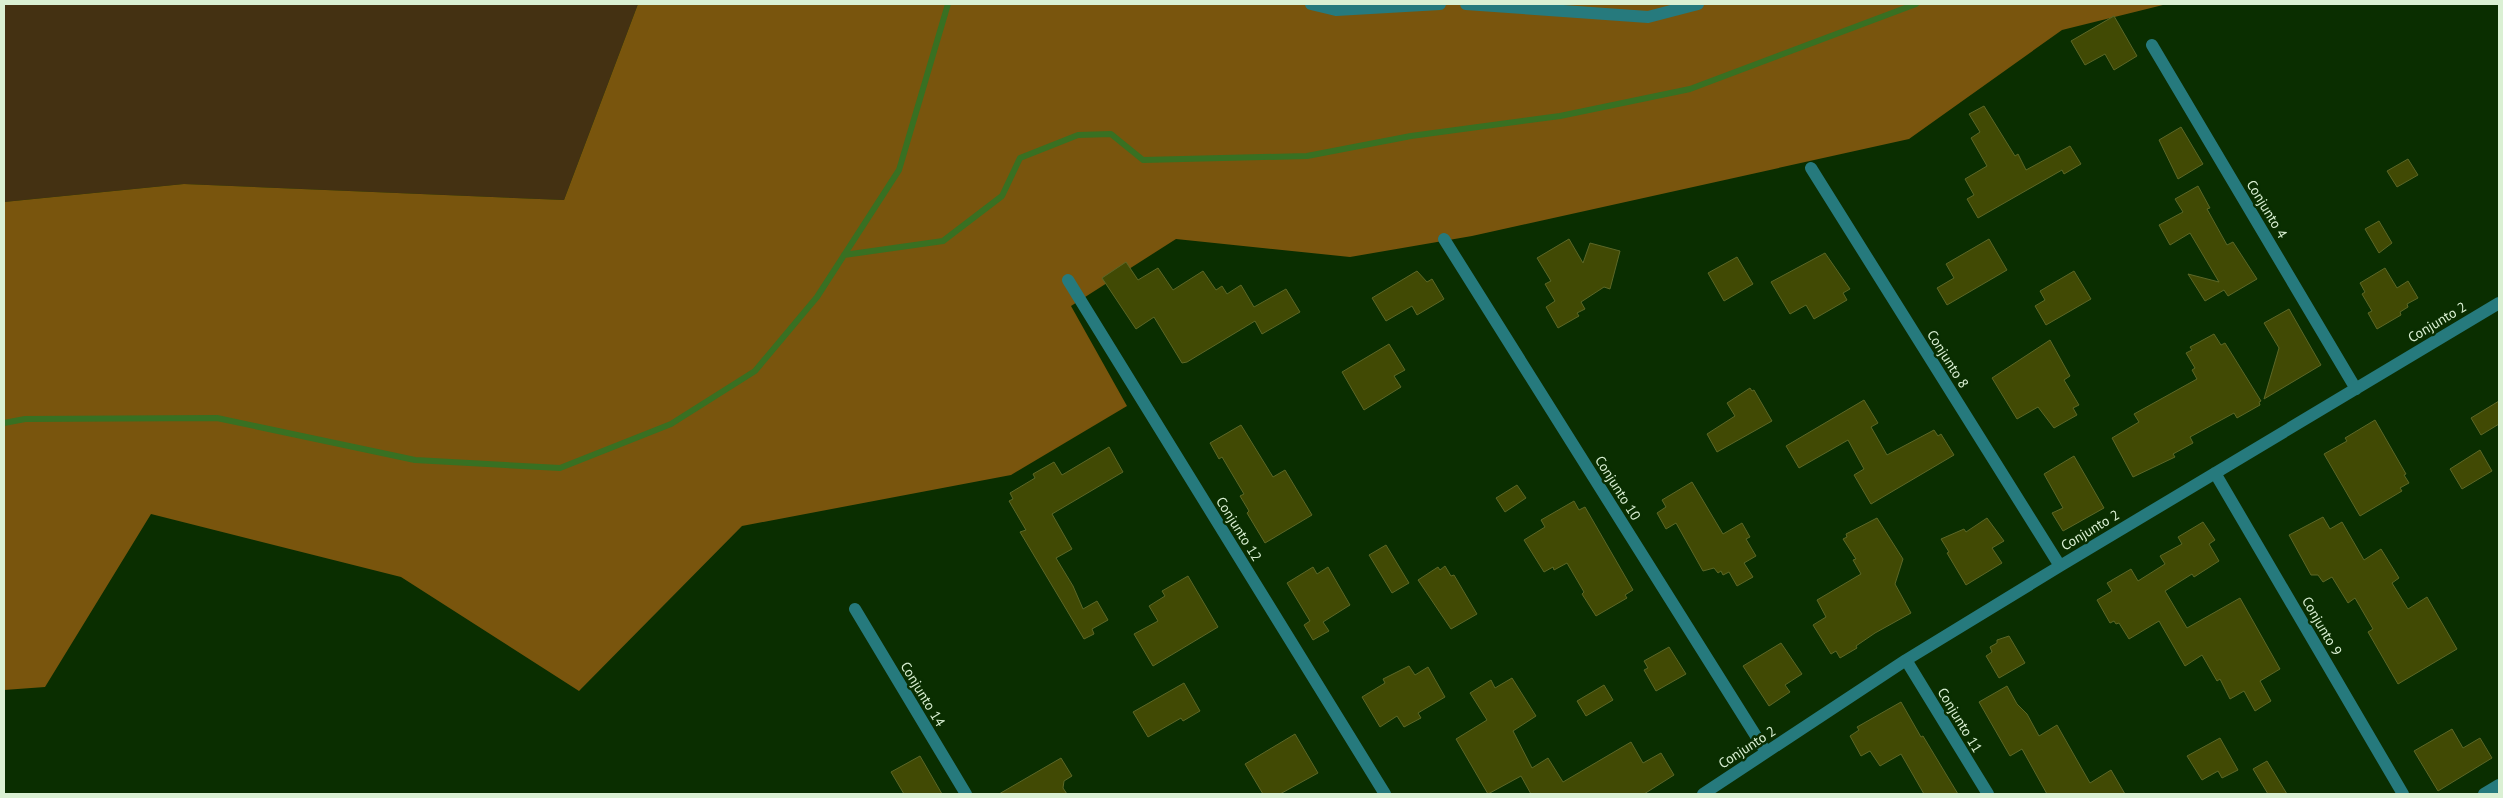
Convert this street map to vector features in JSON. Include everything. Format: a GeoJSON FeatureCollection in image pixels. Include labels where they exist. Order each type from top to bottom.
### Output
{"type":"FeatureCollection","features":[{"type":"Feature","properties":{"kind":"street"},"geometry":{"type":"LineString","coordinates":[[1311,4],[1336,10],[1440,4]]}},
{"type":"Feature","properties":{"kind":"street"},"geometry":{"type":"LineString","coordinates":[[1466,4],[1563,7],[1648,17],[1698,4]]}},
{"type":"Feature","properties":{"kind":"street","name":"Conjunto 4"},"geometry":{"type":"LineString","coordinates":[[2152,45],[2356,389]]}},
{"type":"Feature","properties":{"kind":"street","name":"Conjunto 8"},"geometry":{"type":"LineString","coordinates":[[1811,168],[2060,566]]}},
{"type":"Feature","properties":{"kind":"street","name":"Conjunto 10"},"geometry":{"type":"LineString","coordinates":[[1444,239],[1766,752]]}},
{"type":"Feature","properties":{"kind":"street","name":"Conjunto 12"},"geometry":{"type":"LineString","coordinates":[[1068,280],[1385,794]]}},
{"type":"Feature","properties":{"kind":"street","name":"Conjunto 2"},"geometry":{"type":"LineString","coordinates":[[1703,794],[1906,660],[2499,303]]}},
{"type":"Feature","properties":{"kind":"street","name":"Conjunto 9"},"geometry":{"type":"LineString","coordinates":[[2214,473],[2403,794]]}},
{"type":"Feature","properties":{"kind":"street","name":"Conjunto 14"},"geometry":{"type":"LineString","coordinates":[[855,609],[966,794]]}},
{"type":"Feature","properties":{"kind":"street","name":"Conjunto 11"},"geometry":{"type":"LineString","coordinates":[[1906,660],[1988,794]]}},
{"type":"Feature","properties":{"kind":"street"},"geometry":{"type":"LineString","coordinates":[[2484,794],[2499,785]]}},
{"type":"Feature","properties":{"kind":"shaded area"},"geometry":{"type":"Polygon","coordinates":[[[4,4],[638,4],[564,200],[184,184],[4,202],[4,4]]]}},
{"type":"Feature","properties":{"kind":"shaded area"},"geometry":{"type":"Polygon","coordinates":[[[638,4],[2167,4],[2062,30],[1909,139],[1472,236],[1350,257],[1176,239],[1071,306],[1127,406],[1011,475],[742,526],[579,691],[401,577],[151,514],[45,687],[4,690],[4,202],[184,184],[564,200],[638,4]]]}},
{"type":"Feature","properties":{"kind":"building"},"geometry":{"type":"Polygon","coordinates":[[[2114,16],[2137,56],[2114,70],[2105,54],[2085,65],[2071,41],[2114,16]]]}},
{"type":"Feature","properties":{"kind":"building"},"geometry":{"type":"Polygon","coordinates":[[[1984,106],[2015,156],[2018,154],[2026,170],[2070,146],[2081,164],[2064,174],[2062,170],[1978,218],[1967,199],[1974,195],[1965,179],[1987,166],[1971,138],[1980,132],[1969,114],[1984,106]]]}},
{"type":"Feature","properties":{"kind":"building"},"geometry":{"type":"Polygon","coordinates":[[[2181,127],[2203,164],[2178,179],[2159,140],[2181,127]]]}},
{"type":"Feature","properties":{"kind":"building"},"geometry":{"type":"Polygon","coordinates":[[[2408,159],[2418,175],[2397,187],[2387,171],[2408,159]]]}},
{"type":"Feature","properties":{"kind":"building"},"geometry":{"type":"Polygon","coordinates":[[[2198,186],[2210,208],[2207,209],[2227,245],[2233,242],[2257,279],[2228,296],[2224,290],[2205,301],[2188,274],[2219,282],[2190,233],[2170,245],[2159,225],[2183,212],[2175,199],[2198,186]]]}},
{"type":"Feature","properties":{"kind":"building"},"geometry":{"type":"Polygon","coordinates":[[[2379,221],[2392,243],[2379,253],[2365,229],[2379,221]]]}},
{"type":"Feature","properties":{"kind":"building"},"geometry":{"type":"Polygon","coordinates":[[[1569,239],[1583,263],[1590,243],[1620,251],[1610,289],[1604,287],[1581,302],[1585,309],[1577,313],[1579,316],[1558,328],[1546,307],[1555,301],[1545,284],[1551,281],[1537,258],[1569,239]]]}},
{"type":"Feature","properties":{"kind":"building"},"geometry":{"type":"Polygon","coordinates":[[[1989,239],[2007,270],[1947,305],[1937,288],[1954,278],[1946,264],[1989,239]]]}},
{"type":"Feature","properties":{"kind":"building"},"geometry":{"type":"Polygon","coordinates":[[[1825,253],[1850,289],[1843,293],[1847,300],[1814,319],[1806,305],[1790,314],[1771,282],[1825,253]]]}},
{"type":"Feature","properties":{"kind":"building"},"geometry":{"type":"Polygon","coordinates":[[[1737,257],[1753,284],[1724,301],[1708,273],[1737,257]]]}},
{"type":"Feature","properties":{"kind":"building"},"geometry":{"type":"Polygon","coordinates":[[[1126,262],[1138,280],[1158,268],[1173,290],[1203,271],[1216,290],[1222,286],[1227,294],[1241,285],[1254,307],[1286,289],[1300,312],[1262,334],[1255,321],[1187,362],[1182,363],[1154,317],[1136,329],[1102,278],[1126,262]]]}},
{"type":"Feature","properties":{"kind":"building"},"geometry":{"type":"Polygon","coordinates":[[[2385,268],[2397,288],[2408,281],[2418,298],[2407,304],[2408,307],[2400,312],[2401,315],[2377,329],[2368,313],[2372,311],[2362,294],[2365,292],[2360,283],[2385,268]]]}},
{"type":"Feature","properties":{"kind":"building"},"geometry":{"type":"Polygon","coordinates":[[[1417,271],[1427,282],[1432,279],[1444,299],[1417,315],[1412,306],[1386,321],[1372,298],[1417,271]]]}},
{"type":"Feature","properties":{"kind":"building"},"geometry":{"type":"Polygon","coordinates":[[[2074,271],[2091,299],[2046,325],[2035,306],[2045,300],[2040,291],[2074,271]]]}},
{"type":"Feature","properties":{"kind":"building"},"geometry":{"type":"Polygon","coordinates":[[[2289,309],[2321,365],[2264,399],[2279,348],[2264,323],[2289,309]]]}},
{"type":"Feature","properties":{"kind":"building"},"geometry":{"type":"Polygon","coordinates":[[[2214,334],[2221,345],[2225,343],[2261,401],[2259,402],[2260,405],[2237,418],[2234,413],[2190,437],[2193,443],[2173,454],[2175,457],[2133,477],[2112,438],[2139,422],[2134,414],[2197,379],[2192,370],[2195,368],[2186,353],[2192,350],[2190,347],[2214,334]]]}},
{"type":"Feature","properties":{"kind":"building"},"geometry":{"type":"Polygon","coordinates":[[[2050,340],[2070,376],[2064,380],[2079,405],[2073,408],[2077,415],[2054,428],[2038,407],[2017,419],[1992,378],[2050,340]]]}},
{"type":"Feature","properties":{"kind":"building"},"geometry":{"type":"Polygon","coordinates":[[[1389,344],[1405,370],[1394,376],[1401,387],[1364,410],[1342,372],[1389,344]]]}},
{"type":"Feature","properties":{"kind":"building"},"geometry":{"type":"Polygon","coordinates":[[[1750,388],[1752,391],[1754,390],[1772,421],[1717,452],[1707,434],[1735,416],[1727,403],[1750,388]]]}},
{"type":"Feature","properties":{"kind":"building"},"geometry":{"type":"Polygon","coordinates":[[[1864,400],[1878,423],[1871,427],[1887,455],[1934,430],[1938,436],[1941,434],[1954,455],[1871,504],[1854,475],[1864,469],[1848,440],[1799,468],[1786,446],[1864,400]]]}},
{"type":"Feature","properties":{"kind":"building"},"geometry":{"type":"Polygon","coordinates":[[[2499,401],[2499,424],[2481,435],[2471,418],[2499,401]]]}},
{"type":"Feature","properties":{"kind":"building"},"geometry":{"type":"Polygon","coordinates":[[[2375,420],[2406,474],[2404,475],[2409,483],[2400,488],[2402,491],[2360,516],[2324,454],[2347,441],[2345,438],[2375,420]]]}},
{"type":"Feature","properties":{"kind":"building"},"geometry":{"type":"Polygon","coordinates":[[[1241,425],[1273,477],[1285,470],[1312,515],[1265,543],[1247,513],[1249,511],[1240,496],[1244,494],[1222,457],[1219,459],[1210,443],[1241,425]]]}},
{"type":"Feature","properties":{"kind":"building"},"geometry":{"type":"Polygon","coordinates":[[[1109,447],[1123,472],[1052,514],[1072,549],[1056,558],[1073,586],[1083,609],[1097,601],[1108,620],[1092,629],[1094,634],[1084,639],[1020,532],[1026,530],[1009,501],[1013,499],[1010,493],[1035,478],[1033,474],[1054,462],[1062,475],[1109,447]]]}},
{"type":"Feature","properties":{"kind":"building"},"geometry":{"type":"Polygon","coordinates":[[[2480,450],[2492,471],[2462,489],[2450,469],[2480,450]]]}},
{"type":"Feature","properties":{"kind":"building"},"geometry":{"type":"Polygon","coordinates":[[[2074,456],[2104,508],[2063,531],[2052,513],[2063,508],[2044,474],[2074,456]]]}},
{"type":"Feature","properties":{"kind":"building"},"geometry":{"type":"Polygon","coordinates":[[[1692,482],[1723,534],[1742,523],[1750,537],[1746,539],[1756,556],[1744,563],[1753,577],[1737,586],[1729,572],[1723,575],[1721,571],[1718,573],[1714,568],[1703,571],[1676,523],[1666,529],[1657,513],[1666,507],[1662,500],[1692,482]]]}},
{"type":"Feature","properties":{"kind":"building"},"geometry":{"type":"Polygon","coordinates":[[[1517,485],[1526,498],[1505,512],[1496,498],[1517,485]]]}},
{"type":"Feature","properties":{"kind":"building"},"geometry":{"type":"Polygon","coordinates":[[[1574,501],[1579,510],[1585,507],[1633,590],[1625,595],[1627,598],[1596,616],[1582,594],[1584,592],[1567,563],[1554,570],[1553,567],[1544,572],[1524,540],[1545,527],[1541,520],[1574,501]]]}},
{"type":"Feature","properties":{"kind":"building"},"geometry":{"type":"Polygon","coordinates":[[[2323,517],[2330,529],[2342,522],[2364,560],[2381,549],[2399,578],[2392,583],[2408,609],[2427,597],[2457,649],[2398,684],[2368,632],[2373,629],[2355,598],[2348,603],[2332,577],[2323,582],[2318,575],[2311,575],[2289,535],[2323,517]]]}},
{"type":"Feature","properties":{"kind":"building"},"geometry":{"type":"Polygon","coordinates":[[[1877,518],[1903,559],[1895,584],[1911,613],[1875,633],[1856,646],[1857,648],[1840,658],[1836,651],[1831,654],[1813,625],[1826,617],[1817,600],[1861,574],[1853,560],[1856,559],[1843,539],[1847,537],[1846,534],[1877,518]]]}},
{"type":"Feature","properties":{"kind":"building"},"geometry":{"type":"Polygon","coordinates":[[[1987,518],[2004,541],[1992,548],[2002,563],[1966,585],[1941,539],[1964,529],[1966,532],[1987,518]]]}},
{"type":"Feature","properties":{"kind":"building"},"geometry":{"type":"Polygon","coordinates":[[[2203,522],[2215,540],[2209,544],[2219,561],[2194,577],[2192,574],[2165,591],[2187,628],[2240,598],[2280,669],[2260,681],[2271,701],[2255,711],[2244,691],[2230,699],[2220,679],[2217,681],[2202,655],[2185,666],[2159,621],[2129,639],[2119,623],[2116,624],[2114,621],[2110,623],[2097,600],[2112,591],[2107,583],[2131,569],[2138,581],[2165,564],[2160,556],[2182,544],[2178,537],[2203,522]]]}},
{"type":"Feature","properties":{"kind":"building"},"geometry":{"type":"Polygon","coordinates":[[[1386,545],[1409,583],[1392,593],[1369,555],[1386,545]]]}},
{"type":"Feature","properties":{"kind":"building"},"geometry":{"type":"Polygon","coordinates":[[[1445,566],[1451,576],[1454,575],[1477,614],[1451,629],[1418,580],[1438,567],[1440,570],[1445,566]]]}},
{"type":"Feature","properties":{"kind":"building"},"geometry":{"type":"Polygon","coordinates":[[[1313,567],[1317,574],[1328,567],[1350,605],[1323,622],[1329,631],[1313,640],[1304,625],[1310,621],[1287,583],[1313,567]]]}},
{"type":"Feature","properties":{"kind":"building"},"geometry":{"type":"Polygon","coordinates":[[[1188,576],[1218,627],[1153,666],[1134,634],[1158,621],[1149,606],[1165,596],[1162,591],[1188,576]]]}},
{"type":"Feature","properties":{"kind":"building"},"geometry":{"type":"Polygon","coordinates":[[[2009,636],[2025,663],[1999,678],[1986,656],[1992,652],[1990,647],[1997,643],[1997,640],[2009,636]]]}},
{"type":"Feature","properties":{"kind":"building"},"geometry":{"type":"Polygon","coordinates":[[[1781,643],[1802,674],[1785,685],[1790,692],[1769,706],[1743,666],[1781,643]]]}},
{"type":"Feature","properties":{"kind":"building"},"geometry":{"type":"Polygon","coordinates":[[[1669,647],[1686,674],[1656,691],[1644,670],[1648,668],[1644,661],[1669,647]]]}},
{"type":"Feature","properties":{"kind":"building"},"geometry":{"type":"Polygon","coordinates":[[[1409,666],[1415,675],[1428,667],[1445,697],[1418,713],[1421,718],[1404,727],[1397,716],[1380,727],[1362,697],[1385,683],[1383,679],[1409,666]]]}},
{"type":"Feature","properties":{"kind":"building"},"geometry":{"type":"Polygon","coordinates":[[[1512,678],[1536,716],[1513,731],[1532,768],[1548,758],[1563,782],[1631,742],[1643,763],[1661,753],[1674,775],[1644,794],[1531,794],[1521,776],[1488,794],[1456,739],[1487,720],[1470,693],[1491,680],[1495,688],[1512,678]]]}},
{"type":"Feature","properties":{"kind":"building"},"geometry":{"type":"Polygon","coordinates":[[[1184,683],[1200,711],[1183,721],[1181,718],[1148,737],[1133,712],[1184,683]]]}},
{"type":"Feature","properties":{"kind":"building"},"geometry":{"type":"Polygon","coordinates":[[[1604,685],[1613,700],[1586,716],[1577,701],[1604,685]]]}},
{"type":"Feature","properties":{"kind":"building"},"geometry":{"type":"Polygon","coordinates":[[[2007,686],[2017,704],[2027,714],[2039,736],[2057,725],[2090,783],[2111,770],[2125,794],[2047,794],[2022,749],[2010,756],[1979,702],[2007,686]]]}},
{"type":"Feature","properties":{"kind":"building"},"geometry":{"type":"Polygon","coordinates":[[[1901,702],[1958,794],[1924,794],[1901,754],[1880,766],[1870,751],[1861,756],[1850,736],[1859,730],[1857,727],[1901,702]]]}},
{"type":"Feature","properties":{"kind":"building"},"geometry":{"type":"Polygon","coordinates":[[[2452,729],[2463,748],[2480,738],[2492,758],[2438,791],[2414,751],[2452,729]]]}},
{"type":"Feature","properties":{"kind":"building"},"geometry":{"type":"Polygon","coordinates":[[[1295,734],[1318,773],[1280,794],[1263,794],[1245,764],[1295,734]]]}},
{"type":"Feature","properties":{"kind":"building"},"geometry":{"type":"Polygon","coordinates":[[[2220,738],[2238,770],[2222,778],[2218,771],[2202,780],[2187,756],[2220,738]]]}},
{"type":"Feature","properties":{"kind":"building"},"geometry":{"type":"Polygon","coordinates":[[[920,756],[942,794],[904,794],[891,772],[920,756]]]}},
{"type":"Feature","properties":{"kind":"building"},"geometry":{"type":"Polygon","coordinates":[[[1061,758],[1072,776],[1064,781],[1063,788],[1067,794],[999,794],[1061,758]]]}},
{"type":"Feature","properties":{"kind":"building"},"geometry":{"type":"Polygon","coordinates":[[[2267,761],[2287,794],[2268,794],[2253,769],[2267,761]]]}},
{"type":"Feature","properties":{"kind":"waterway"},"geometry":{"type":"LineString","coordinates":[[4,423],[25,419],[217,418],[415,460],[560,468],[671,424],[755,371],[817,297],[899,170],[948,4]]}},
{"type":"Feature","properties":{"kind":"waterway"},"geometry":{"type":"LineString","coordinates":[[844,255],[943,241],[1002,196],[1020,158],[1078,135],[1111,134],[1143,160],[1307,156],[1411,136],[1560,116],[1690,89],[1916,4]]}}]}
